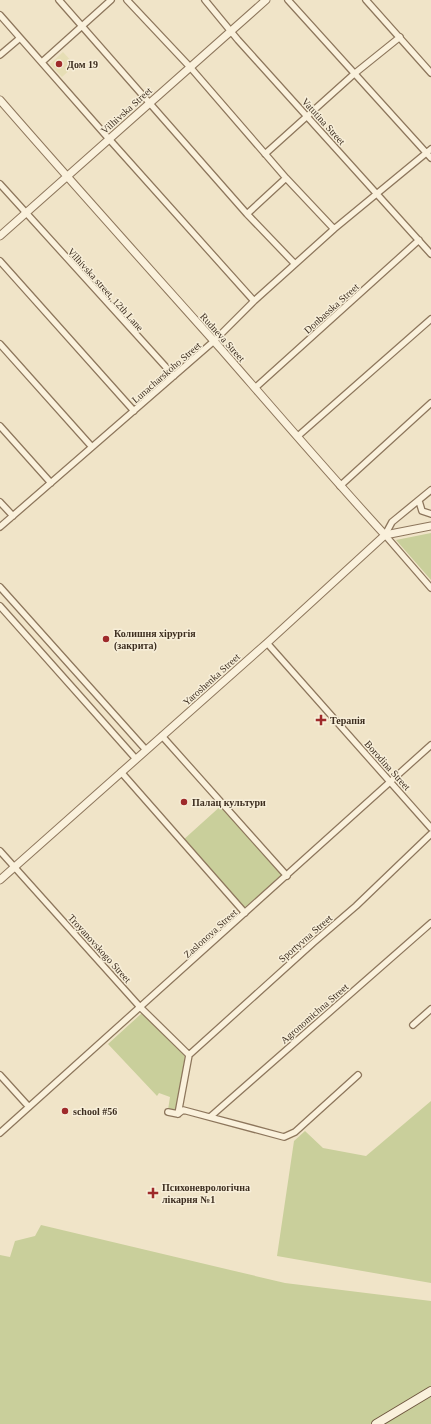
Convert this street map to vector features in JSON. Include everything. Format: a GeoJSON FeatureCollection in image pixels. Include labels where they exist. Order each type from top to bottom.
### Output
{"type":"FeatureCollection","features":[{"type":"Feature","properties":{"kind":"main road"},"geometry":{"type":"LineString","coordinates":[[376,1424],[431,1391]]}},
{"type":"Feature","properties":{"kind":"street"},"geometry":{"type":"LineString","coordinates":[[59,0],[247,214],[295,264]]}},
{"type":"Feature","properties":{"kind":"street"},"geometry":{"type":"LineString","coordinates":[[42,62],[111,0]]}},
{"type":"Feature","properties":{"kind":"street"},"geometry":{"type":"LineString","coordinates":[[126,0],[190,67],[286,178],[334,229]]}},
{"type":"Feature","properties":{"kind":"street","name":"Vatutina Street"},"geometry":{"type":"LineString","coordinates":[[205,0],[431,254]]}},
{"type":"Feature","properties":{"kind":"street","name":"Vilhivska Street"},"geometry":{"type":"LineString","coordinates":[[0,236],[266,0]]}},
{"type":"Feature","properties":{"kind":"street"},"geometry":{"type":"LineString","coordinates":[[288,0],[354,74],[428,150],[431,158]]}},
{"type":"Feature","properties":{"kind":"street"},"geometry":{"type":"LineString","coordinates":[[366,0],[431,73]]}},
{"type":"Feature","properties":{"kind":"street"},"geometry":{"type":"LineString","coordinates":[[0,15],[254,301]]}},
{"type":"Feature","properties":{"kind":"street"},"geometry":{"type":"LineString","coordinates":[[265,154],[354,74],[400,37]]}},
{"type":"Feature","properties":{"kind":"street"},"geometry":{"type":"LineString","coordinates":[[0,55],[20,38]]}},
{"type":"Feature","properties":{"kind":"street","name":"Rudneva Street"},"geometry":{"type":"LineString","coordinates":[[0,100],[431,588]]}},
{"type":"Feature","properties":{"kind":"street","name":"Lunacharskoho Street"},"geometry":{"type":"LineString","coordinates":[[0,527],[214,341],[254,301],[334,229],[428,150]]}},
{"type":"Feature","properties":{"kind":"street"},"geometry":{"type":"LineString","coordinates":[[247,214],[286,178]]}},
{"type":"Feature","properties":{"kind":"street","name":"Vilhivska street, 12th Lane"},"geometry":{"type":"LineString","coordinates":[[0,184],[174,376]]}},
{"type":"Feature","properties":{"kind":"street","name":"Donbasska Street"},"geometry":{"type":"LineString","coordinates":[[255,388],[419,240]]}},
{"type":"Feature","properties":{"kind":"street"},"geometry":{"type":"LineString","coordinates":[[0,261],[134,411]]}},
{"type":"Feature","properties":{"kind":"street"},"geometry":{"type":"LineString","coordinates":[[298,436],[431,319]]}},
{"type":"Feature","properties":{"kind":"street"},"geometry":{"type":"LineString","coordinates":[[0,344],[92,447]]}},
{"type":"Feature","properties":{"kind":"street"},"geometry":{"type":"LineString","coordinates":[[340,486],[431,403]]}},
{"type":"Feature","properties":{"kind":"street"},"geometry":{"type":"LineString","coordinates":[[0,426],[51,483]]}},
{"type":"Feature","properties":{"kind":"street","name":"Yaroshenka Street"},"geometry":{"type":"LineString","coordinates":[[0,880],[266,643],[385,535],[392,522],[431,490]]}},
{"type":"Feature","properties":{"kind":"street"},"geometry":{"type":"LineString","coordinates":[[419,501],[422,511],[431,514]]}},
{"type":"Feature","properties":{"kind":"street"},"geometry":{"type":"LineString","coordinates":[[0,502],[13,516]]}},
{"type":"Feature","properties":{"kind":"street"},"geometry":{"type":"LineString","coordinates":[[385,535],[431,526]]}},
{"type":"Feature","properties":{"kind":"street"},"geometry":{"type":"LineString","coordinates":[[0,587],[146,750]]}},
{"type":"Feature","properties":{"kind":"street"},"geometry":{"type":"LineString","coordinates":[[0,606],[136,759]]}},
{"type":"Feature","properties":{"kind":"street","name":"Borodina Street"},"geometry":{"type":"LineString","coordinates":[[266,643],[431,828]]}},
{"type":"Feature","properties":{"kind":"street"},"geometry":{"type":"LineString","coordinates":[[162,736],[287,876]]}},
{"type":"Feature","properties":{"kind":"street","name":"Zaslonova Street"},"geometry":{"type":"LineString","coordinates":[[0,1133],[431,745]]}},
{"type":"Feature","properties":{"kind":"street"},"geometry":{"type":"LineString","coordinates":[[121,772],[245,913]]}},
{"type":"Feature","properties":{"kind":"street","name":"Sportyvna Street"},"geometry":{"type":"LineString","coordinates":[[189,1055],[313,942],[356,906],[431,834]]}},
{"type":"Feature","properties":{"kind":"street","name":"Troyanovskogo Street"},"geometry":{"type":"LineString","coordinates":[[0,851],[140,1007],[189,1055]]}},
{"type":"Feature","properties":{"kind":"street","name":"Agronomichna Street"},"geometry":{"type":"LineString","coordinates":[[210,1117],[431,923]]}},
{"type":"Feature","properties":{"kind":"street"},"geometry":{"type":"LineString","coordinates":[[413,1025],[431,1009]]}},
{"type":"Feature","properties":{"kind":"street"},"geometry":{"type":"LineString","coordinates":[[178,1114],[189,1055]]}},
{"type":"Feature","properties":{"kind":"street"},"geometry":{"type":"LineString","coordinates":[[0,1075],[29,1107]]}},
{"type":"Feature","properties":{"kind":"street"},"geometry":{"type":"LineString","coordinates":[[168,1112],[178,1114],[183,1110],[284,1137],[295,1132],[358,1075]]}},
{"type":"Feature","properties":{"kind":"shaded area"},"geometry":{"type":"Polygon","coordinates":[[[63,52],[75,65],[62,77],[50,64],[63,52]]]}},
{"type":"Feature","properties":{"kind":"green space"},"geometry":{"type":"Polygon","coordinates":[[[431,533],[431,580],[396,540],[431,533]]]}},
{"type":"Feature","properties":{"kind":"green space"},"geometry":{"type":"Polygon","coordinates":[[[223,804],[287,876],[245,913],[182,841],[223,804]]]}},
{"type":"Feature","properties":{"kind":"green space"},"geometry":{"type":"Polygon","coordinates":[[[142,1013],[185,1056],[176,1111],[168,1110],[170,1097],[159,1093],[157,1096],[108,1044],[142,1013]]]}},
{"type":"Feature","properties":{"kind":"green space"},"geometry":{"type":"Polygon","coordinates":[[[431,1101],[431,1283],[277,1256],[294,1141],[305,1131],[323,1148],[366,1156],[431,1101]]]}},
{"type":"Feature","properties":{"kind":"green space"},"geometry":{"type":"Polygon","coordinates":[[[41,1225],[285,1283],[431,1301],[431,1424],[0,1424],[0,1255],[10,1257],[15,1241],[35,1236],[41,1225]]]}},
{"type":"Feature","properties":{"kind":"place","name":"Дом 19"},"geometry":{"type":"Point","coordinates":[59,64]}},
{"type":"Feature","properties":{"kind":"place","name":"Колишня хірургія (закрита)"},"geometry":{"type":"Point","coordinates":[106,639]}},
{"type":"Feature","properties":{"kind":"place","name":"Терапія"},"geometry":{"type":"Point","coordinates":[321,720]}},
{"type":"Feature","properties":{"kind":"place","name":"Палац культури"},"geometry":{"type":"Point","coordinates":[184,802]}},
{"type":"Feature","properties":{"kind":"place","name":"school #56"},"geometry":{"type":"Point","coordinates":[65,1111]}},
{"type":"Feature","properties":{"kind":"place","name":"Психоневрологічна лікарня №1"},"geometry":{"type":"Point","coordinates":[153,1193]}}]}
